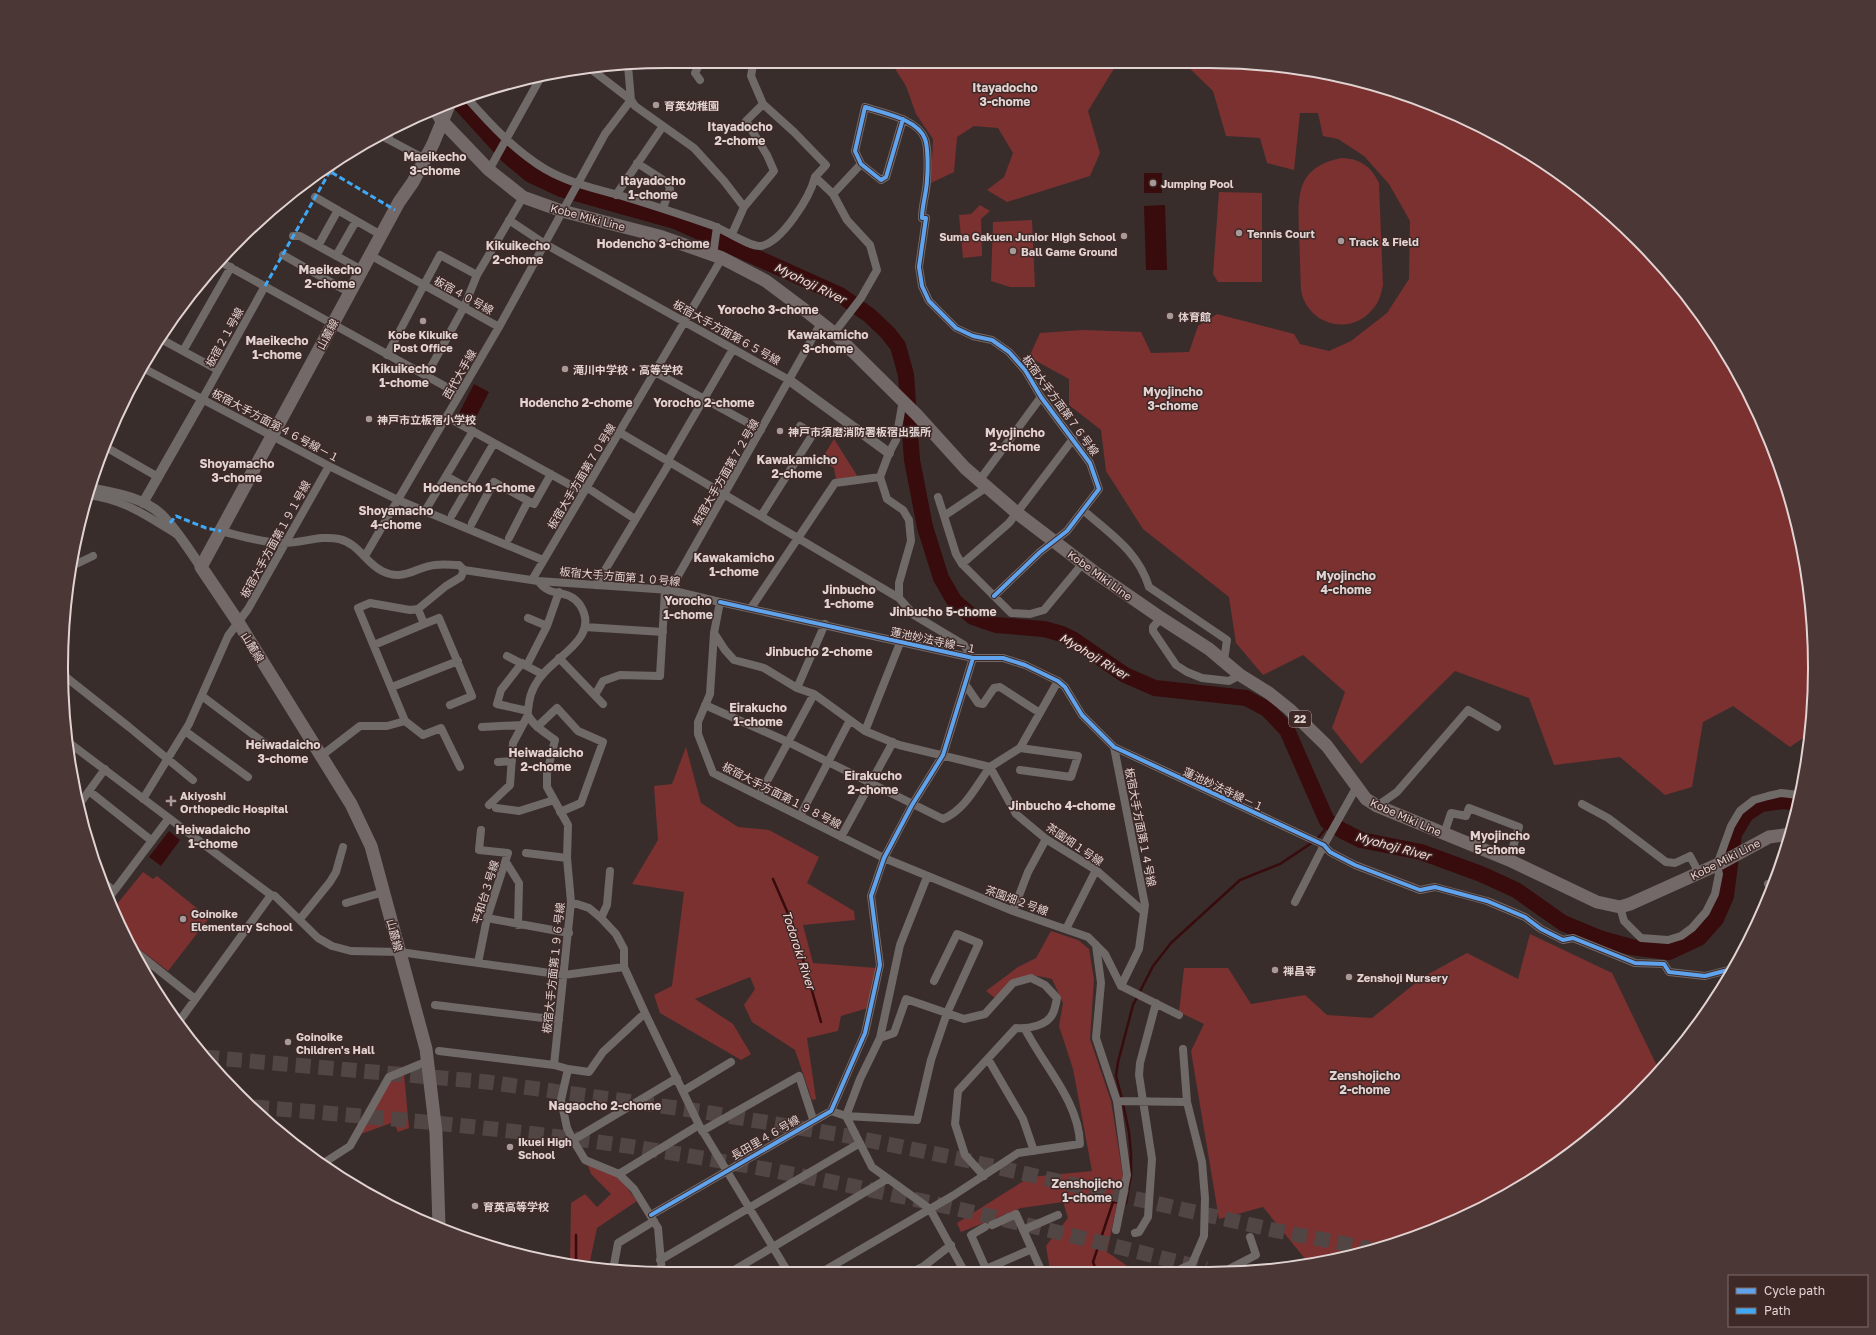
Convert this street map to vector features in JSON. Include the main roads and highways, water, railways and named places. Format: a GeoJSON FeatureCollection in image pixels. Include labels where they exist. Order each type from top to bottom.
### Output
{"type":"FeatureCollection","features":[{"type":"Feature","properties":{"kind":"main road","name":"山麓線"},"geometry":{"type":"LineString","coordinates":[[439,1221],[436,1133],[428,1061],[371,846],[351,804],[238,622],[201,567],[370,255],[425,158],[443,112]]}},
{"type":"Feature","properties":{"kind":"main road","name":"Kobe Miki Line"},"geometry":{"type":"LineString","coordinates":[[444,112],[489,170],[523,197],[565,206],[716,253],[766,281],[834,333],[904,401],[983,484],[1017,513],[1083,563],[1224,660],[1240,675],[1269,693],[1309,727],[1344,767],[1356,788],[1366,799],[1377,806],[1509,860],[1597,902],[1620,907],[1630,904],[1719,864],[1769,837],[1784,835]]}},
{"type":"Feature","properties":{"kind":"waterway","name":"Myohoji River"},"geometry":{"type":"LineString","coordinates":[[462,105],[508,156],[531,175],[561,189],[675,221],[840,295],[869,315],[888,333],[898,346],[906,375],[912,460],[925,527],[941,578],[955,602],[973,617],[996,625],[1044,629],[1062,634],[1074,640],[1125,675],[1155,688],[1246,698],[1267,709],[1287,730],[1327,821],[1343,831],[1361,840],[1421,852],[1481,874],[1516,890],[1563,923],[1599,938],[1631,947],[1669,952],[1699,938],[1716,919],[1726,896],[1734,834],[1746,814],[1761,804],[1784,801],[1792,802]]}},
{"type":"Feature","properties":{"kind":"waterway"},"geometry":{"type":"LineString","coordinates":[[1317,839],[1324,831],[1327,821]]}},
{"type":"Feature","properties":{"kind":"waterway"},"geometry":{"type":"LineString","coordinates":[[1122,1099],[1116,1076],[1118,1062],[1133,1005],[1153,966],[1171,943],[1240,880],[1280,864],[1313,842]]}},
{"type":"Feature","properties":{"kind":"waterway","name":"Todoroki River"},"geometry":{"type":"LineString","coordinates":[[773,879],[793,925],[821,1022]]}},
{"type":"Feature","properties":{"kind":"waterway"},"geometry":{"type":"LineString","coordinates":[[1095,1267],[1093,1262],[1113,1202],[1126,1203],[1131,1175],[1129,1132],[1123,1104]]}},
{"type":"Feature","properties":{"kind":"waterway"},"geometry":{"type":"LineString","coordinates":[[576,1235],[576,1260]]}},
{"type":"Feature","properties":{"kind":"tunnel"},"geometry":{"type":"LineString","coordinates":[[213,1058],[487,1082],[698,1111],[848,1136],[956,1158],[1278,1231],[1362,1247]]}},
{"type":"Feature","properties":{"kind":"tunnel"},"geometry":{"type":"LineString","coordinates":[[261,1108],[407,1120],[509,1131],[660,1151],[797,1175],[866,1189],[1002,1219],[1198,1267]]}},
{"type":"Feature","properties":{"kind":"place","name":"育英幼稚園"},"geometry":{"type":"Point","coordinates":[656,105]}},
{"type":"Feature","properties":{"kind":"place","name":"Jumping Pool"},"geometry":{"type":"Point","coordinates":[1153,183]}},
{"type":"Feature","properties":{"kind":"place","name":"Tennis Court"},"geometry":{"type":"Point","coordinates":[1239,233]}},
{"type":"Feature","properties":{"kind":"place","name":"Suma Gakuen Junior High School"},"geometry":{"type":"Point","coordinates":[1124,236]}},
{"type":"Feature","properties":{"kind":"place","name":"Track & Field"},"geometry":{"type":"Point","coordinates":[1341,241]}},
{"type":"Feature","properties":{"kind":"place","name":"Ball Game Ground"},"geometry":{"type":"Point","coordinates":[1013,251]}},
{"type":"Feature","properties":{"kind":"place","name":"体育館"},"geometry":{"type":"Point","coordinates":[1170,316]}},
{"type":"Feature","properties":{"kind":"place","name":"Kobe Kikuike Post Office"},"geometry":{"type":"Point","coordinates":[423,321]}},
{"type":"Feature","properties":{"kind":"place","name":"滝川中学校・高等学校"},"geometry":{"type":"Point","coordinates":[565,369]}},
{"type":"Feature","properties":{"kind":"place","name":"神戸市立板宿小学校"},"geometry":{"type":"Point","coordinates":[369,419]}},
{"type":"Feature","properties":{"kind":"place","name":"神戸市須磨消防署板宿出張所"},"geometry":{"type":"Point","coordinates":[780,431]}},
{"type":"Feature","properties":{"kind":"place","name":"Akiyoshi Orthopedic Hospital"},"geometry":{"type":"Point","coordinates":[171,801]}},
{"type":"Feature","properties":{"kind":"place","name":"Goinoike Elementary School"},"geometry":{"type":"Point","coordinates":[183,919]}},
{"type":"Feature","properties":{"kind":"place","name":"禅昌寺"},"geometry":{"type":"Point","coordinates":[1275,970]}},
{"type":"Feature","properties":{"kind":"place","name":"Zenshoji Nursery"},"geometry":{"type":"Point","coordinates":[1349,977]}},
{"type":"Feature","properties":{"kind":"place","name":"Goinoike Children's Hall"},"geometry":{"type":"Point","coordinates":[288,1042]}},
{"type":"Feature","properties":{"kind":"place","name":"Ikuei High School"},"geometry":{"type":"Point","coordinates":[510,1147]}},
{"type":"Feature","properties":{"kind":"place","name":"育英高等学校"},"geometry":{"type":"Point","coordinates":[475,1206]}},
{"type":"Feature","properties":{"kind":"district","name":"Itayadocho 3-chome"},"geometry":{"type":"Point","coordinates":[1005,94]}},
{"type":"Feature","properties":{"kind":"district","name":"Itayadocho 2-chome"},"geometry":{"type":"Point","coordinates":[740,133]}},
{"type":"Feature","properties":{"kind":"district","name":"Maeikecho 3-chome"},"geometry":{"type":"Point","coordinates":[435,163]}},
{"type":"Feature","properties":{"kind":"district","name":"Itayadocho 1-chome"},"geometry":{"type":"Point","coordinates":[653,187]}},
{"type":"Feature","properties":{"kind":"district","name":"Hodencho 3-chome"},"geometry":{"type":"Point","coordinates":[653,243]}},
{"type":"Feature","properties":{"kind":"district","name":"Kikuikecho 2-chome"},"geometry":{"type":"Point","coordinates":[518,252]}},
{"type":"Feature","properties":{"kind":"district","name":"Maeikecho 2-chome"},"geometry":{"type":"Point","coordinates":[330,276]}},
{"type":"Feature","properties":{"kind":"district","name":"Yorocho 3-chome"},"geometry":{"type":"Point","coordinates":[768,309]}},
{"type":"Feature","properties":{"kind":"district","name":"Kawakamicho 3-chome"},"geometry":{"type":"Point","coordinates":[828,341]}},
{"type":"Feature","properties":{"kind":"district","name":"Maeikecho 1-chome"},"geometry":{"type":"Point","coordinates":[277,347]}},
{"type":"Feature","properties":{"kind":"district","name":"Kikuikecho 1-chome"},"geometry":{"type":"Point","coordinates":[404,375]}},
{"type":"Feature","properties":{"kind":"district","name":"Myojincho 3-chome"},"geometry":{"type":"Point","coordinates":[1173,398]}},
{"type":"Feature","properties":{"kind":"district","name":"Hodencho 2-chome"},"geometry":{"type":"Point","coordinates":[576,402]}},
{"type":"Feature","properties":{"kind":"district","name":"Yorocho 2-chome"},"geometry":{"type":"Point","coordinates":[704,402]}},
{"type":"Feature","properties":{"kind":"district","name":"Myojincho 2-chome"},"geometry":{"type":"Point","coordinates":[1015,439]}},
{"type":"Feature","properties":{"kind":"district","name":"Kawakamicho 2-chome"},"geometry":{"type":"Point","coordinates":[797,466]}},
{"type":"Feature","properties":{"kind":"district","name":"Shoyamacho 3-chome"},"geometry":{"type":"Point","coordinates":[237,470]}},
{"type":"Feature","properties":{"kind":"district","name":"Hodencho 1-chome"},"geometry":{"type":"Point","coordinates":[479,487]}},
{"type":"Feature","properties":{"kind":"district","name":"Shoyamacho 4-chome"},"geometry":{"type":"Point","coordinates":[396,517]}},
{"type":"Feature","properties":{"kind":"district","name":"Kawakamicho 1-chome"},"geometry":{"type":"Point","coordinates":[734,564]}},
{"type":"Feature","properties":{"kind":"district","name":"Myojincho 4-chome"},"geometry":{"type":"Point","coordinates":[1346,582]}},
{"type":"Feature","properties":{"kind":"district","name":"Jinbucho 1-chome"},"geometry":{"type":"Point","coordinates":[849,596]}},
{"type":"Feature","properties":{"kind":"district","name":"Yorocho 1-chome"},"geometry":{"type":"Point","coordinates":[688,607]}},
{"type":"Feature","properties":{"kind":"district","name":"Jinbucho 5-chome"},"geometry":{"type":"Point","coordinates":[943,611]}},
{"type":"Feature","properties":{"kind":"district","name":"Jinbucho 2-chome"},"geometry":{"type":"Point","coordinates":[819,651]}},
{"type":"Feature","properties":{"kind":"district","name":"Eirakucho 1-chome"},"geometry":{"type":"Point","coordinates":[758,714]}},
{"type":"Feature","properties":{"kind":"district","name":"Heiwadaicho 3-chome"},"geometry":{"type":"Point","coordinates":[283,751]}},
{"type":"Feature","properties":{"kind":"district","name":"Heiwadaicho 2-chome"},"geometry":{"type":"Point","coordinates":[546,759]}},
{"type":"Feature","properties":{"kind":"district","name":"Eirakucho 2-chome"},"geometry":{"type":"Point","coordinates":[873,782]}},
{"type":"Feature","properties":{"kind":"district","name":"Jinbucho 4-chome"},"geometry":{"type":"Point","coordinates":[1062,805]}},
{"type":"Feature","properties":{"kind":"district","name":"Heiwadaicho 1-chome"},"geometry":{"type":"Point","coordinates":[213,836]}},
{"type":"Feature","properties":{"kind":"district","name":"Myojincho 5-chome"},"geometry":{"type":"Point","coordinates":[1500,842]}},
{"type":"Feature","properties":{"kind":"district","name":"Zenshojicho 2-chome"},"geometry":{"type":"Point","coordinates":[1365,1082]}},
{"type":"Feature","properties":{"kind":"district","name":"Nagaocho 2-chome"},"geometry":{"type":"Point","coordinates":[605,1105]}},
{"type":"Feature","properties":{"kind":"district","name":"Zenshojicho 1-chome"},"geometry":{"type":"Point","coordinates":[1087,1190]}}]}
